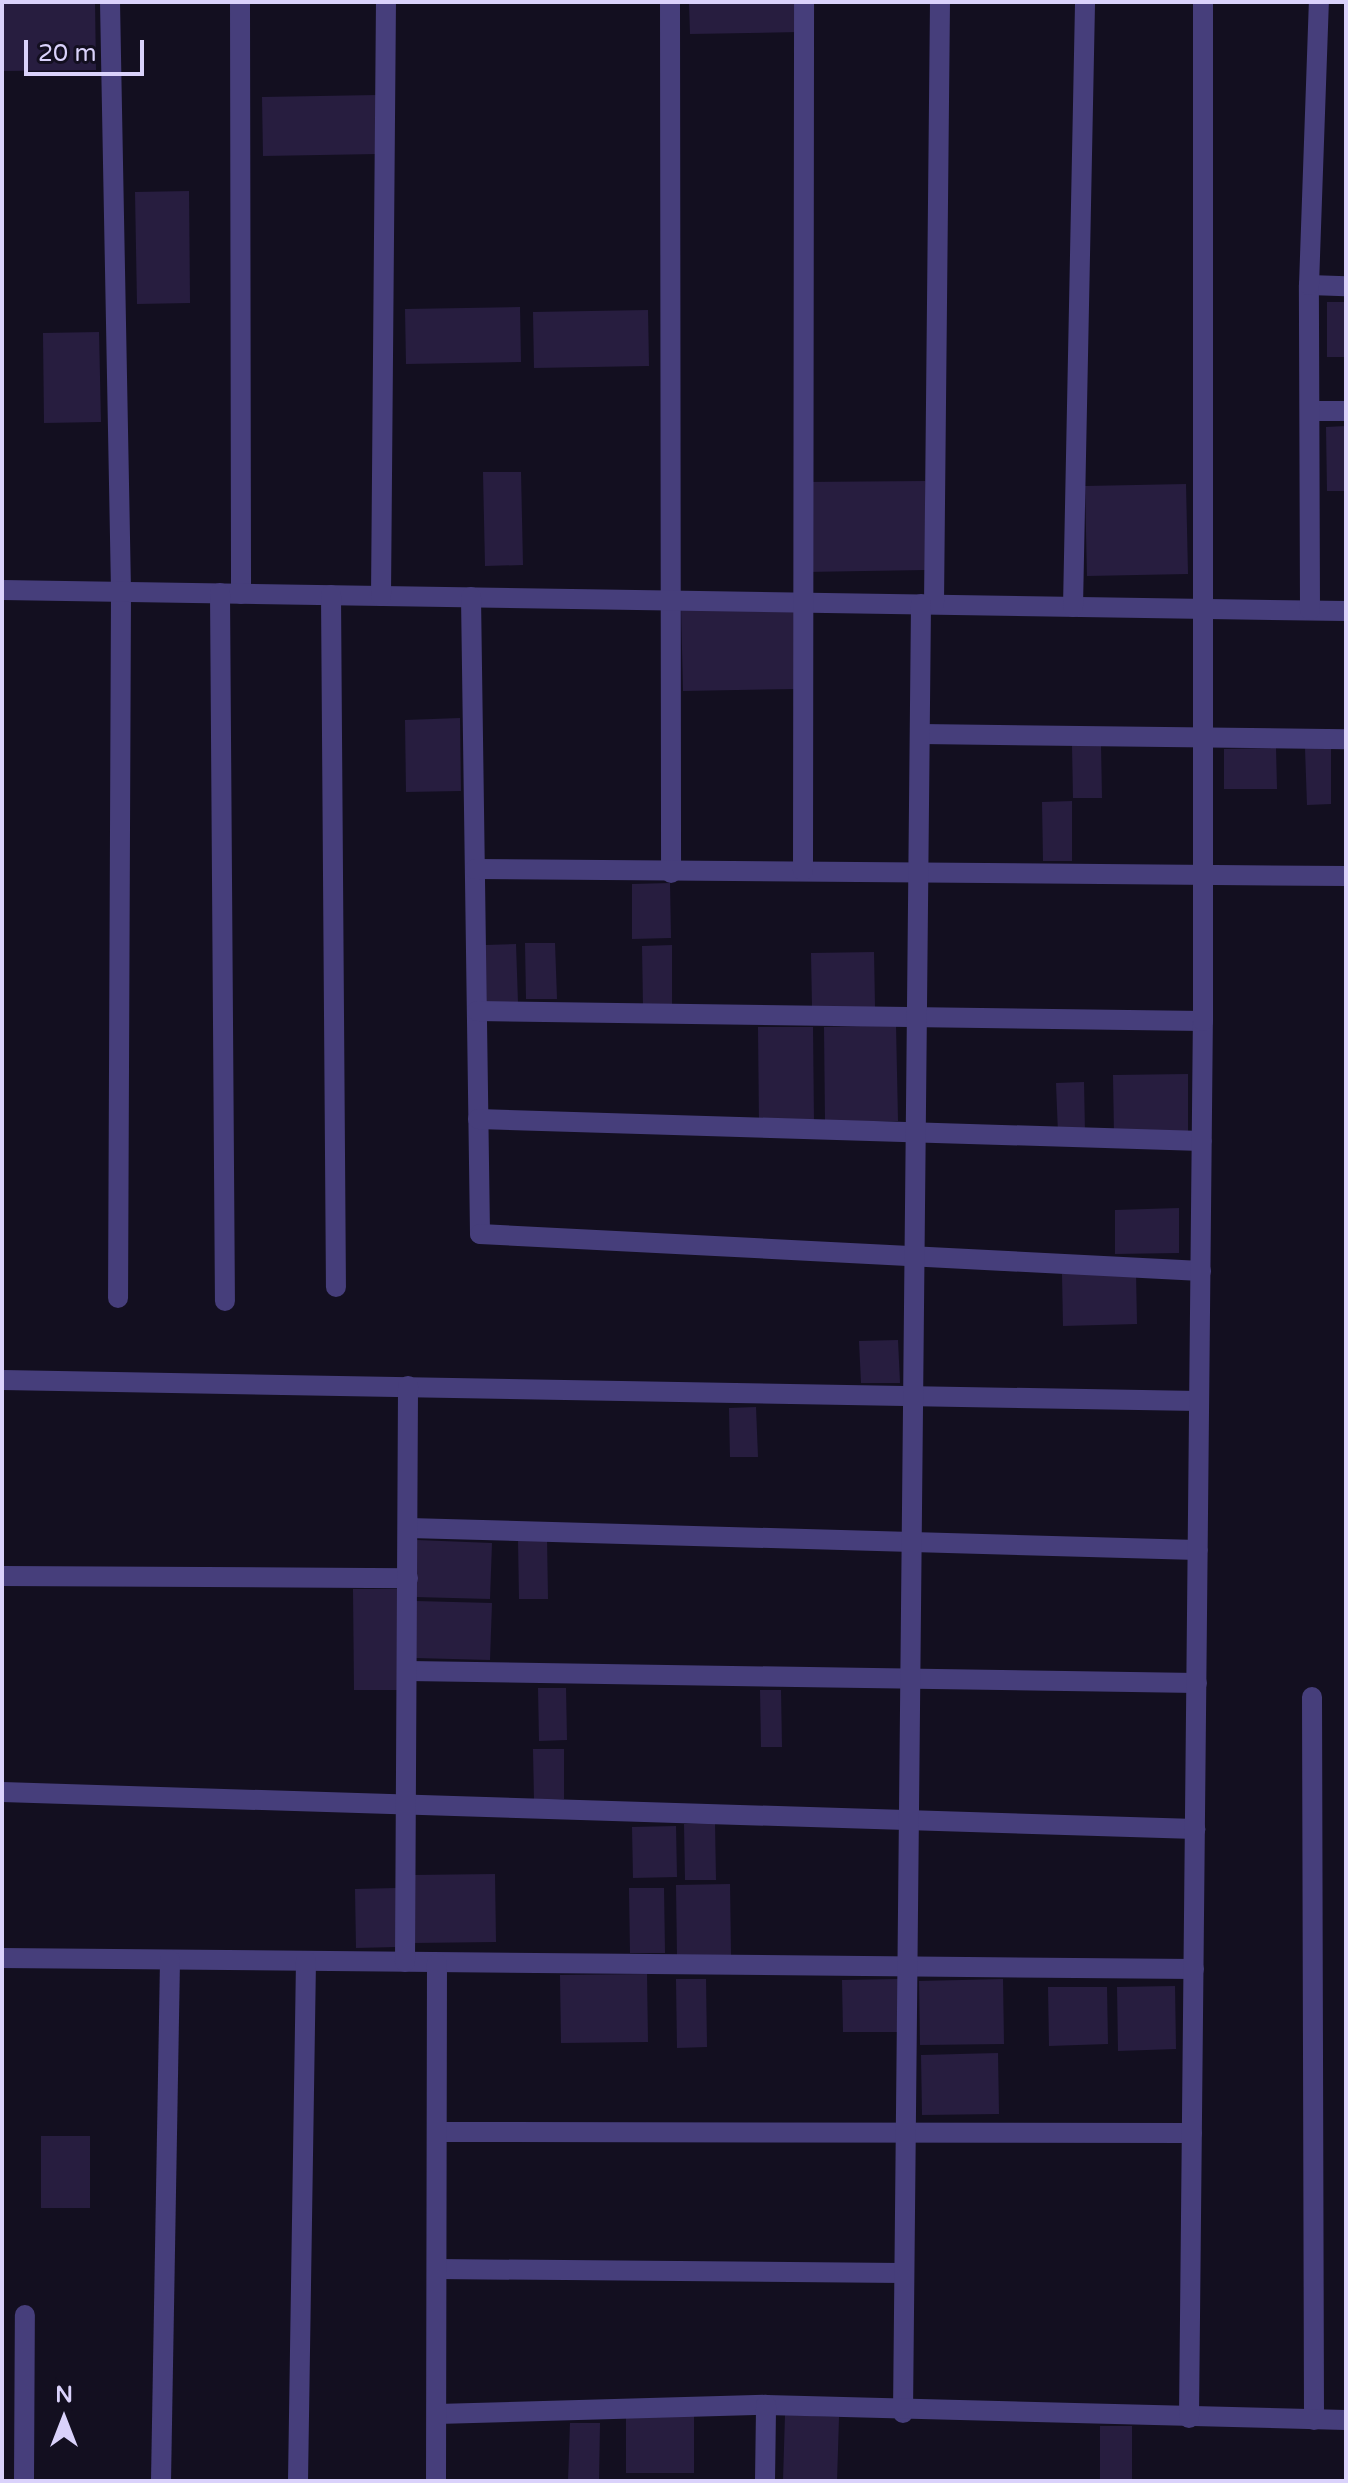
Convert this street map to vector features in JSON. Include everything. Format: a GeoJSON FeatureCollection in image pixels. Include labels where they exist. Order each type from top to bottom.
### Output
{"type":"FeatureCollection","features":[{"type":"Feature","properties":{"kind":"street"},"geometry":{"type":"LineString","coordinates":[[110,2],[121,592],[118,1298]]}},
{"type":"Feature","properties":{"kind":"street"},"geometry":{"type":"LineString","coordinates":[[240,2],[241,594]]}},
{"type":"Feature","properties":{"kind":"street"},"geometry":{"type":"LineString","coordinates":[[381,596],[386,2]]}},
{"type":"Feature","properties":{"kind":"street"},"geometry":{"type":"LineString","coordinates":[[670,2],[665,600],[671,873]]}},
{"type":"Feature","properties":{"kind":"street"},"geometry":{"type":"LineString","coordinates":[[803,871],[804,2]]}},
{"type":"Feature","properties":{"kind":"street"},"geometry":{"type":"LineString","coordinates":[[903,2413],[902,2132],[908,1967],[918,1255],[921,734],[928,604],[940,2]]}},
{"type":"Feature","properties":{"kind":"street"},"geometry":{"type":"LineString","coordinates":[[1073,607],[1085,2]]}},
{"type":"Feature","properties":{"kind":"street"},"geometry":{"type":"LineString","coordinates":[[1189,2418],[1203,1021],[1198,875],[1203,2]]}},
{"type":"Feature","properties":{"kind":"street"},"geometry":{"type":"LineString","coordinates":[[1310,610],[1309,285],[1319,2]]}},
{"type":"Feature","properties":{"kind":"street"},"geometry":{"type":"LineString","coordinates":[[1309,285],[1346,286]]}},
{"type":"Feature","properties":{"kind":"street"},"geometry":{"type":"LineString","coordinates":[[1310,411],[1346,411]]}},
{"type":"Feature","properties":{"kind":"street"},"geometry":{"type":"LineString","coordinates":[[2,590],[1346,611]]}},
{"type":"Feature","properties":{"kind":"street"},"geometry":{"type":"LineString","coordinates":[[220,593],[225,1301]]}},
{"type":"Feature","properties":{"kind":"street"},"geometry":{"type":"LineString","coordinates":[[331,595],[336,1287]]}},
{"type":"Feature","properties":{"kind":"street"},"geometry":{"type":"LineString","coordinates":[[471,597],[480,1234],[1201,1271]]}},
{"type":"Feature","properties":{"kind":"street"},"geometry":{"type":"LineString","coordinates":[[921,734],[1346,739]]}},
{"type":"Feature","properties":{"kind":"street"},"geometry":{"type":"LineString","coordinates":[[475,869],[671,873],[803,871],[1346,876]]}},
{"type":"Feature","properties":{"kind":"street"},"geometry":{"type":"LineString","coordinates":[[477,1011],[919,1020],[1203,1021]]}},
{"type":"Feature","properties":{"kind":"street"},"geometry":{"type":"LineString","coordinates":[[478,1119],[1202,1141]]}},
{"type":"Feature","properties":{"kind":"street"},"geometry":{"type":"LineString","coordinates":[[2,1380],[1199,1401]]}},
{"type":"Feature","properties":{"kind":"street"},"geometry":{"type":"LineString","coordinates":[[405,1962],[408,1386]]}},
{"type":"Feature","properties":{"kind":"street"},"geometry":{"type":"LineString","coordinates":[[409,1528],[1198,1550]]}},
{"type":"Feature","properties":{"kind":"street"},"geometry":{"type":"LineString","coordinates":[[2,1576],[408,1578]]}},
{"type":"Feature","properties":{"kind":"street"},"geometry":{"type":"LineString","coordinates":[[408,1671],[1197,1683]]}},
{"type":"Feature","properties":{"kind":"street"},"geometry":{"type":"LineString","coordinates":[[1312,1697],[1314,2420]]}},
{"type":"Feature","properties":{"kind":"street"},"geometry":{"type":"LineString","coordinates":[[2,1792],[1195,1829]]}},
{"type":"Feature","properties":{"kind":"street"},"geometry":{"type":"LineString","coordinates":[[2,1958],[1194,1969]]}},
{"type":"Feature","properties":{"kind":"street"},"geometry":{"type":"LineString","coordinates":[[161,2481],[170,1960]]}},
{"type":"Feature","properties":{"kind":"street"},"geometry":{"type":"LineString","coordinates":[[298,2481],[306,1961]]}},
{"type":"Feature","properties":{"kind":"street"},"geometry":{"type":"LineString","coordinates":[[436,2481],[437,1963]]}},
{"type":"Feature","properties":{"kind":"street"},"geometry":{"type":"LineString","coordinates":[[437,2132],[1192,2133]]}},
{"type":"Feature","properties":{"kind":"street"},"geometry":{"type":"LineString","coordinates":[[437,2269],[903,2273]]}},
{"type":"Feature","properties":{"kind":"street"},"geometry":{"type":"LineString","coordinates":[[24,2481],[25,2315]]}},
{"type":"Feature","properties":{"kind":"street"},"geometry":{"type":"LineString","coordinates":[[437,2414],[766,2405],[903,2413],[1346,2420]]}},
{"type":"Feature","properties":{"kind":"street"},"geometry":{"type":"LineString","coordinates":[[765,2481],[766,2405]]}},
{"type":"Feature","properties":{"kind":"building"},"geometry":{"type":"Polygon","coordinates":[[[95,2],[96,70],[2,71],[2,3],[95,2]]]}},
{"type":"Feature","properties":{"kind":"building"},"geometry":{"type":"Polygon","coordinates":[[[689,2],[801,2],[801,32],[690,34],[689,2]]]}},
{"type":"Feature","properties":{"kind":"building"},"geometry":{"type":"Polygon","coordinates":[[[377,95],[378,154],[263,156],[262,97],[377,95]]]}},
{"type":"Feature","properties":{"kind":"building"},"geometry":{"type":"Polygon","coordinates":[[[189,191],[190,303],[137,304],[135,192],[189,191]]]}},
{"type":"Feature","properties":{"kind":"building"},"geometry":{"type":"Polygon","coordinates":[[[1327,302],[1346,302],[1346,357],[1327,357],[1327,302]]]}},
{"type":"Feature","properties":{"kind":"building"},"geometry":{"type":"Polygon","coordinates":[[[520,307],[521,362],[406,364],[405,309],[520,307]]]}},
{"type":"Feature","properties":{"kind":"building"},"geometry":{"type":"Polygon","coordinates":[[[648,310],[649,366],[534,368],[533,312],[648,310]]]}},
{"type":"Feature","properties":{"kind":"building"},"geometry":{"type":"Polygon","coordinates":[[[99,332],[101,422],[44,423],[43,333],[99,332]]]}},
{"type":"Feature","properties":{"kind":"building"},"geometry":{"type":"Polygon","coordinates":[[[1346,426],[1346,491],[1327,491],[1326,427],[1346,426]]]}},
{"type":"Feature","properties":{"kind":"building"},"geometry":{"type":"Polygon","coordinates":[[[483,472],[521,472],[523,565],[485,566],[483,472]]]}},
{"type":"Feature","properties":{"kind":"building"},"geometry":{"type":"Polygon","coordinates":[[[925,481],[926,570],[805,572],[804,482],[925,481]]]}},
{"type":"Feature","properties":{"kind":"building"},"geometry":{"type":"Polygon","coordinates":[[[1186,484],[1188,574],[1087,576],[1085,486],[1186,484]]]}},
{"type":"Feature","properties":{"kind":"building"},"geometry":{"type":"Polygon","coordinates":[[[794,606],[796,689],[683,691],[681,608],[794,606]]]}},
{"type":"Feature","properties":{"kind":"building"},"geometry":{"type":"Polygon","coordinates":[[[460,718],[461,791],[406,792],[405,720],[460,718]]]}},
{"type":"Feature","properties":{"kind":"building"},"geometry":{"type":"Polygon","coordinates":[[[1072,745],[1101,745],[1102,798],[1073,798],[1072,745]]]}},
{"type":"Feature","properties":{"kind":"building"},"geometry":{"type":"Polygon","coordinates":[[[1276,748],[1277,789],[1224,789],[1224,749],[1276,748]]]}},
{"type":"Feature","properties":{"kind":"building"},"geometry":{"type":"Polygon","coordinates":[[[1305,748],[1331,748],[1331,804],[1307,805],[1305,748]]]}},
{"type":"Feature","properties":{"kind":"building"},"geometry":{"type":"Polygon","coordinates":[[[1072,801],[1072,861],[1043,861],[1042,802],[1072,801]]]}},
{"type":"Feature","properties":{"kind":"building"},"geometry":{"type":"Polygon","coordinates":[[[670,883],[671,938],[632,939],[632,884],[670,883]]]}},
{"type":"Feature","properties":{"kind":"building"},"geometry":{"type":"Polygon","coordinates":[[[525,943],[555,943],[557,999],[526,999],[525,943]]]}},
{"type":"Feature","properties":{"kind":"building"},"geometry":{"type":"Polygon","coordinates":[[[516,944],[518,1003],[486,1003],[485,945],[516,944]]]}},
{"type":"Feature","properties":{"kind":"building"},"geometry":{"type":"Polygon","coordinates":[[[672,945],[672,1006],[643,1007],[642,946],[672,945]]]}},
{"type":"Feature","properties":{"kind":"building"},"geometry":{"type":"Polygon","coordinates":[[[874,952],[875,1007],[812,1007],[811,953],[874,952]]]}},
{"type":"Feature","properties":{"kind":"building"},"geometry":{"type":"Polygon","coordinates":[[[896,1025],[898,1121],[825,1121],[824,1027],[896,1025]]]}},
{"type":"Feature","properties":{"kind":"building"},"geometry":{"type":"Polygon","coordinates":[[[758,1027],[813,1027],[814,1123],[759,1124],[758,1027]]]}},
{"type":"Feature","properties":{"kind":"building"},"geometry":{"type":"Polygon","coordinates":[[[1188,1074],[1188,1133],[1114,1135],[1113,1075],[1188,1074]]]}},
{"type":"Feature","properties":{"kind":"building"},"geometry":{"type":"Polygon","coordinates":[[[1084,1082],[1085,1133],[1058,1134],[1056,1083],[1084,1082]]]}},
{"type":"Feature","properties":{"kind":"building"},"geometry":{"type":"Polygon","coordinates":[[[1179,1208],[1179,1253],[1115,1254],[1115,1210],[1179,1208]]]}},
{"type":"Feature","properties":{"kind":"building"},"geometry":{"type":"Polygon","coordinates":[[[1136,1273],[1137,1324],[1063,1326],[1062,1274],[1136,1273]]]}},
{"type":"Feature","properties":{"kind":"building"},"geometry":{"type":"Polygon","coordinates":[[[898,1340],[900,1383],[861,1383],[859,1341],[898,1340]]]}},
{"type":"Feature","properties":{"kind":"building"},"geometry":{"type":"Polygon","coordinates":[[[756,1407],[758,1457],[730,1457],[729,1408],[756,1407]]]}},
{"type":"Feature","properties":{"kind":"building"},"geometry":{"type":"Polygon","coordinates":[[[547,1538],[548,1599],[519,1599],[518,1539],[547,1538]]]}},
{"type":"Feature","properties":{"kind":"building"},"geometry":{"type":"Polygon","coordinates":[[[417,1540],[492,1543],[490,1599],[415,1597],[417,1540]]]}},
{"type":"Feature","properties":{"kind":"building"},"geometry":{"type":"Polygon","coordinates":[[[353,1589],[402,1589],[402,1690],[354,1690],[353,1589]]]}},
{"type":"Feature","properties":{"kind":"building"},"geometry":{"type":"Polygon","coordinates":[[[416,1601],[492,1603],[490,1660],[415,1658],[416,1601]]]}},
{"type":"Feature","properties":{"kind":"building"},"geometry":{"type":"Polygon","coordinates":[[[538,1688],[566,1688],[567,1740],[539,1741],[538,1688]]]}},
{"type":"Feature","properties":{"kind":"building"},"geometry":{"type":"Polygon","coordinates":[[[760,1690],[781,1690],[782,1747],[761,1747],[760,1690]]]}},
{"type":"Feature","properties":{"kind":"building"},"geometry":{"type":"Polygon","coordinates":[[[533,1749],[564,1749],[564,1799],[534,1800],[533,1749]]]}},
{"type":"Feature","properties":{"kind":"building"},"geometry":{"type":"Polygon","coordinates":[[[715,1823],[716,1880],[685,1880],[684,1824],[715,1823]]]}},
{"type":"Feature","properties":{"kind":"building"},"geometry":{"type":"Polygon","coordinates":[[[676,1826],[677,1877],[633,1878],[632,1827],[676,1826]]]}},
{"type":"Feature","properties":{"kind":"building"},"geometry":{"type":"Polygon","coordinates":[[[495,1874],[496,1942],[413,1943],[412,1875],[495,1874]]]}},
{"type":"Feature","properties":{"kind":"building"},"geometry":{"type":"Polygon","coordinates":[[[730,1884],[731,1955],[677,1956],[676,1885],[730,1884]]]}},
{"type":"Feature","properties":{"kind":"building"},"geometry":{"type":"Polygon","coordinates":[[[396,1888],[396,1947],[356,1948],[355,1889],[396,1888]]]}},
{"type":"Feature","properties":{"kind":"building"},"geometry":{"type":"Polygon","coordinates":[[[629,1888],[664,1888],[665,1953],[630,1953],[629,1888]]]}},
{"type":"Feature","properties":{"kind":"building"},"geometry":{"type":"Polygon","coordinates":[[[647,1974],[648,2042],[561,2043],[560,1975],[647,1974]]]}},
{"type":"Feature","properties":{"kind":"building"},"geometry":{"type":"Polygon","coordinates":[[[676,1979],[706,1979],[707,2047],[677,2048],[676,1979]]]}},
{"type":"Feature","properties":{"kind":"building"},"geometry":{"type":"Polygon","coordinates":[[[898,1979],[898,2032],[843,2032],[842,1980],[898,1979]]]}},
{"type":"Feature","properties":{"kind":"building"},"geometry":{"type":"Polygon","coordinates":[[[1003,1979],[1004,2044],[920,2045],[919,1981],[1003,1979]]]}},
{"type":"Feature","properties":{"kind":"building"},"geometry":{"type":"Polygon","coordinates":[[[1175,1986],[1176,2049],[1118,2051],[1117,1987],[1175,1986]]]}},
{"type":"Feature","properties":{"kind":"building"},"geometry":{"type":"Polygon","coordinates":[[[1048,1987],[1107,1987],[1108,2044],[1049,2046],[1048,1987]]]}},
{"type":"Feature","properties":{"kind":"building"},"geometry":{"type":"Polygon","coordinates":[[[998,2053],[999,2114],[922,2115],[921,2055],[998,2053]]]}},
{"type":"Feature","properties":{"kind":"building"},"geometry":{"type":"Polygon","coordinates":[[[41,2136],[90,2136],[90,2208],[41,2208],[41,2136]]]}},
{"type":"Feature","properties":{"kind":"building"},"geometry":{"type":"Polygon","coordinates":[[[626,2413],[694,2413],[694,2473],[626,2473],[626,2413]]]}},
{"type":"Feature","properties":{"kind":"building"},"geometry":{"type":"Polygon","coordinates":[[[785,2415],[839,2417],[837,2481],[783,2481],[785,2415]]]}},
{"type":"Feature","properties":{"kind":"building"},"geometry":{"type":"Polygon","coordinates":[[[570,2423],[600,2423],[599,2481],[568,2481],[570,2423]]]}},
{"type":"Feature","properties":{"kind":"building"},"geometry":{"type":"Polygon","coordinates":[[[1100,2426],[1132,2426],[1132,2481],[1100,2481],[1100,2426]]]}}]}
